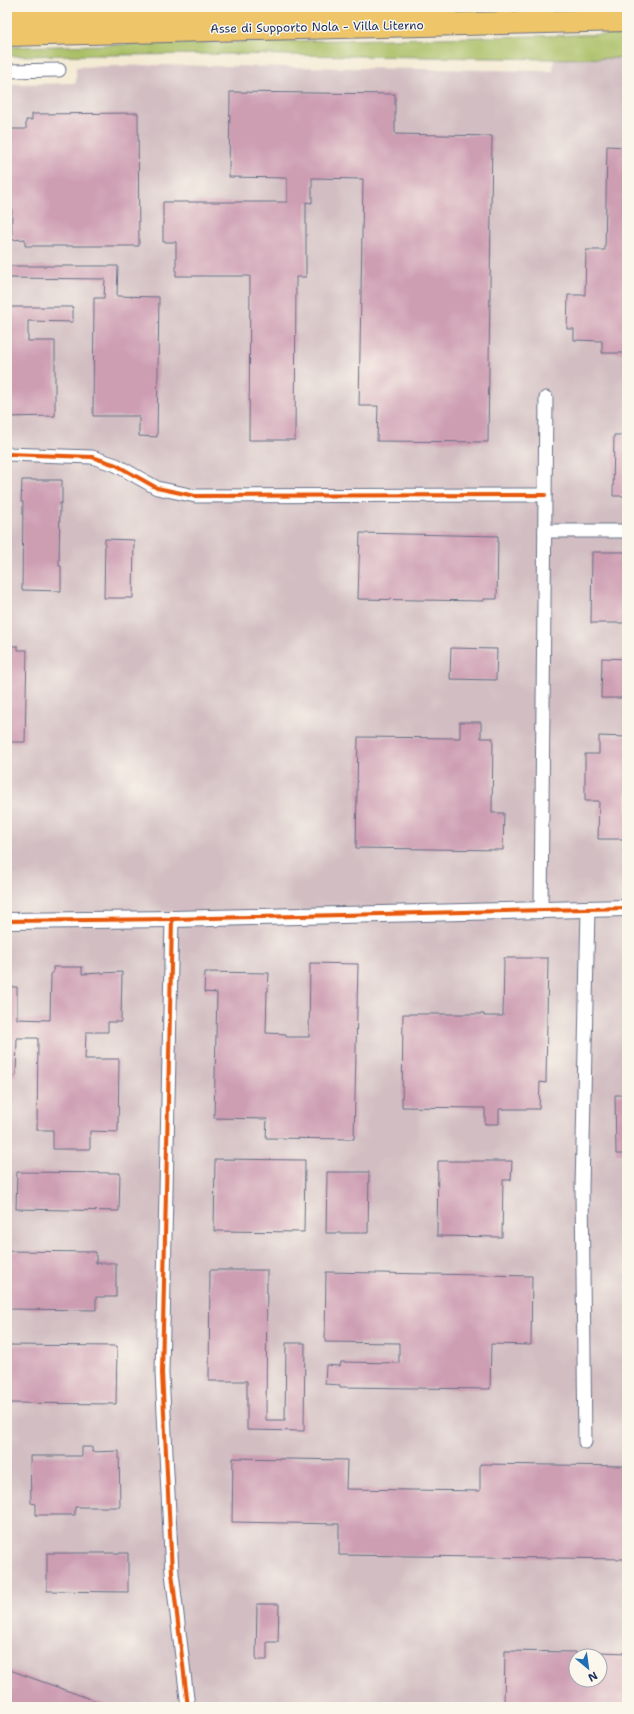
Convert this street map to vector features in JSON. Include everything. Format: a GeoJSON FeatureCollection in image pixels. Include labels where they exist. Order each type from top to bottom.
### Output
{"type":"FeatureCollection","features":[{"type":"Feature","properties":{"kind":"highway","name":"Asse di Supporto Nola - Villa Literno"},"geometry":{"type":"LineString","coordinates":[[7,18],[448,7]]}},
{"type":"Feature","properties":{"kind":"highway","name":"Asse di Supporto Nola - Villa Literno"},"geometry":{"type":"LineString","coordinates":[[7,35],[627,20]]}},
{"type":"Feature","properties":{"kind":"street"},"geometry":{"type":"LineString","coordinates":[[7,71],[59,70]]}},
{"type":"Feature","properties":{"kind":"street"},"geometry":{"type":"LineString","coordinates":[[542,910],[546,398]]}},
{"type":"Feature","properties":{"kind":"street"},"geometry":{"type":"LineString","coordinates":[[7,454],[92,457],[116,465],[158,488],[195,496],[545,495]]}},
{"type":"Feature","properties":{"kind":"street"},"geometry":{"type":"LineString","coordinates":[[545,531],[627,531]]}},
{"type":"Feature","properties":{"kind":"street"},"geometry":{"type":"LineString","coordinates":[[585,1442],[582,1188],[588,908]]}},
{"type":"Feature","properties":{"kind":"street"},"geometry":{"type":"LineString","coordinates":[[7,921],[172,919],[627,908]]}},
{"type":"Feature","properties":{"kind":"street"},"geometry":{"type":"LineString","coordinates":[[172,919],[162,1373],[172,1573],[188,1707]]}},
{"type":"Feature","properties":{"kind":"shaded area"},"geometry":{"type":"Polygon","coordinates":[[[627,58],[627,1707],[7,1707],[7,84],[76,83],[76,67],[159,65],[553,71],[554,59],[627,58]]]}},
{"type":"Feature","properties":{"kind":"green space"},"geometry":{"type":"Polygon","coordinates":[[[627,34],[627,58],[554,59],[224,54],[7,56],[7,47],[627,34]]]}},
{"type":"Feature","properties":{"kind":"building"},"geometry":{"type":"Polygon","coordinates":[[[230,92],[395,94],[395,134],[492,136],[488,442],[377,441],[378,406],[359,406],[363,179],[312,178],[312,203],[306,202],[306,277],[296,277],[295,440],[249,440],[250,276],[176,276],[176,242],[163,242],[163,202],[287,202],[287,178],[229,177],[230,92]]]}},
{"type":"Feature","properties":{"kind":"building"},"geometry":{"type":"Polygon","coordinates":[[[138,113],[139,246],[25,246],[25,239],[12,240],[11,129],[26,129],[26,120],[32,120],[32,114],[138,113]]]}},
{"type":"Feature","properties":{"kind":"building"},"geometry":{"type":"Polygon","coordinates":[[[607,146],[627,147],[627,353],[602,353],[602,341],[574,340],[574,329],[567,329],[568,295],[585,295],[586,250],[605,250],[607,146]]]}},
{"type":"Feature","properties":{"kind":"building"},"geometry":{"type":"Polygon","coordinates":[[[7,266],[118,266],[117,296],[159,297],[157,437],[139,436],[139,416],[93,416],[94,298],[104,298],[105,279],[7,278],[7,266]]]}},
{"type":"Feature","properties":{"kind":"building"},"geometry":{"type":"Polygon","coordinates":[[[7,307],[73,307],[73,322],[28,321],[28,341],[55,341],[55,416],[7,417],[7,307]]]}},
{"type":"Feature","properties":{"kind":"building"},"geometry":{"type":"Polygon","coordinates":[[[614,435],[627,435],[627,496],[613,496],[614,435]]]}},
{"type":"Feature","properties":{"kind":"building"},"geometry":{"type":"Polygon","coordinates":[[[22,480],[62,480],[59,566],[61,566],[61,591],[22,590],[22,480]]]}},
{"type":"Feature","properties":{"kind":"building"},"geometry":{"type":"Polygon","coordinates":[[[360,533],[498,536],[497,599],[484,599],[484,601],[358,599],[360,533]]]}},
{"type":"Feature","properties":{"kind":"building"},"geometry":{"type":"Polygon","coordinates":[[[105,539],[134,540],[133,598],[104,598],[105,539]]]}},
{"type":"Feature","properties":{"kind":"building"},"geometry":{"type":"Polygon","coordinates":[[[592,552],[627,552],[627,623],[591,623],[592,552]]]}},
{"type":"Feature","properties":{"kind":"building"},"geometry":{"type":"Polygon","coordinates":[[[7,646],[18,646],[18,650],[27,650],[25,742],[7,742],[7,646]]]}},
{"type":"Feature","properties":{"kind":"building"},"geometry":{"type":"Polygon","coordinates":[[[451,648],[497,649],[496,680],[450,679],[451,648]]]}},
{"type":"Feature","properties":{"kind":"building"},"geometry":{"type":"Polygon","coordinates":[[[602,658],[627,659],[627,698],[601,698],[602,658]]]}},
{"type":"Feature","properties":{"kind":"building"},"geometry":{"type":"Polygon","coordinates":[[[460,722],[481,722],[481,738],[493,738],[492,813],[504,813],[503,850],[356,848],[358,737],[460,738],[460,722]]]}},
{"type":"Feature","properties":{"kind":"building"},"geometry":{"type":"Polygon","coordinates":[[[599,736],[627,737],[627,839],[598,839],[599,801],[585,801],[585,754],[599,754],[599,736]]]}},
{"type":"Feature","properties":{"kind":"building"},"geometry":{"type":"Polygon","coordinates":[[[504,958],[548,958],[546,1083],[540,1082],[539,1109],[499,1109],[499,1124],[485,1124],[485,1108],[402,1107],[403,1014],[484,1014],[484,1016],[503,1016],[504,958]]]}},
{"type":"Feature","properties":{"kind":"building"},"geometry":{"type":"Polygon","coordinates":[[[310,963],[358,964],[354,1139],[266,1138],[267,1119],[214,1118],[217,993],[204,992],[205,972],[269,973],[266,1033],[286,1034],[286,1037],[309,1037],[310,963]]]}},
{"type":"Feature","properties":{"kind":"building"},"geometry":{"type":"Polygon","coordinates":[[[53,967],[82,967],[82,974],[122,972],[121,1022],[108,1022],[108,1032],[86,1032],[85,1059],[119,1059],[118,1132],[90,1131],[90,1149],[53,1149],[53,1130],[37,1130],[38,1038],[17,1038],[16,1076],[7,1075],[7,987],[17,987],[17,1019],[50,1020],[51,973],[53,973],[53,967]]]}},
{"type":"Feature","properties":{"kind":"building"},"geometry":{"type":"Polygon","coordinates":[[[615,1095],[627,1095],[627,1154],[616,1154],[615,1095]]]}},
{"type":"Feature","properties":{"kind":"building"},"geometry":{"type":"Polygon","coordinates":[[[215,1159],[305,1160],[304,1232],[214,1231],[215,1159]]]}},
{"type":"Feature","properties":{"kind":"building"},"geometry":{"type":"Polygon","coordinates":[[[438,1161],[512,1161],[511,1180],[503,1180],[502,1237],[437,1236],[438,1161]]]}},
{"type":"Feature","properties":{"kind":"building"},"geometry":{"type":"Polygon","coordinates":[[[17,1172],[120,1173],[119,1211],[16,1209],[17,1172]]]}},
{"type":"Feature","properties":{"kind":"building"},"geometry":{"type":"Polygon","coordinates":[[[327,1172],[369,1172],[368,1233],[326,1233],[327,1172]]]}},
{"type":"Feature","properties":{"kind":"building"},"geometry":{"type":"Polygon","coordinates":[[[7,1251],[96,1252],[96,1263],[116,1263],[116,1297],[96,1297],[96,1310],[7,1309],[7,1251]]]}},
{"type":"Feature","properties":{"kind":"building"},"geometry":{"type":"Polygon","coordinates":[[[210,1270],[267,1270],[266,1420],[285,1420],[286,1343],[305,1343],[304,1431],[247,1430],[247,1381],[209,1381],[210,1270]]]}},
{"type":"Feature","properties":{"kind":"building"},"geometry":{"type":"Polygon","coordinates":[[[326,1272],[532,1276],[531,1345],[491,1344],[490,1389],[340,1387],[340,1385],[325,1384],[326,1365],[340,1366],[341,1362],[399,1363],[399,1343],[325,1342],[326,1272]]]}},
{"type":"Feature","properties":{"kind":"building"},"geometry":{"type":"Polygon","coordinates":[[[7,1345],[117,1346],[116,1404],[7,1403],[7,1345]]]}},
{"type":"Feature","properties":{"kind":"building"},"geometry":{"type":"Polygon","coordinates":[[[82,1447],[92,1447],[92,1452],[119,1451],[120,1507],[75,1507],[75,1515],[36,1515],[36,1504],[31,1503],[30,1456],[82,1456],[82,1447]]]}},
{"type":"Feature","properties":{"kind":"building"},"geometry":{"type":"Polygon","coordinates":[[[233,1458],[347,1460],[346,1489],[480,1491],[480,1464],[627,1466],[627,1559],[339,1555],[339,1524],[232,1522],[233,1458]]]}},
{"type":"Feature","properties":{"kind":"building"},"geometry":{"type":"Polygon","coordinates":[[[47,1553],[128,1553],[128,1592],[47,1591],[47,1553]]]}},
{"type":"Feature","properties":{"kind":"building"},"geometry":{"type":"Polygon","coordinates":[[[257,1604],[279,1604],[278,1642],[267,1642],[267,1660],[256,1660],[257,1604]]]}},
{"type":"Feature","properties":{"kind":"building"},"geometry":{"type":"Polygon","coordinates":[[[505,1651],[568,1652],[568,1688],[608,1688],[608,1652],[627,1653],[627,1707],[504,1707],[505,1651]]]}},
{"type":"Feature","properties":{"kind":"building"},"geometry":{"type":"Polygon","coordinates":[[[7,1669],[110,1706],[110,1707],[7,1707],[7,1669]]]}},
{"type":"Feature","properties":{"kind":"cycle path"},"geometry":{"type":"LineString","coordinates":[[7,454],[92,457],[116,465],[157,488],[195,496],[545,495]]}},
{"type":"Feature","properties":{"kind":"cycle path"},"geometry":{"type":"LineString","coordinates":[[7,921],[172,919],[627,908]]}},
{"type":"Feature","properties":{"kind":"cycle path"},"geometry":{"type":"LineString","coordinates":[[172,919],[162,1373],[172,1573],[188,1707]]}}]}
